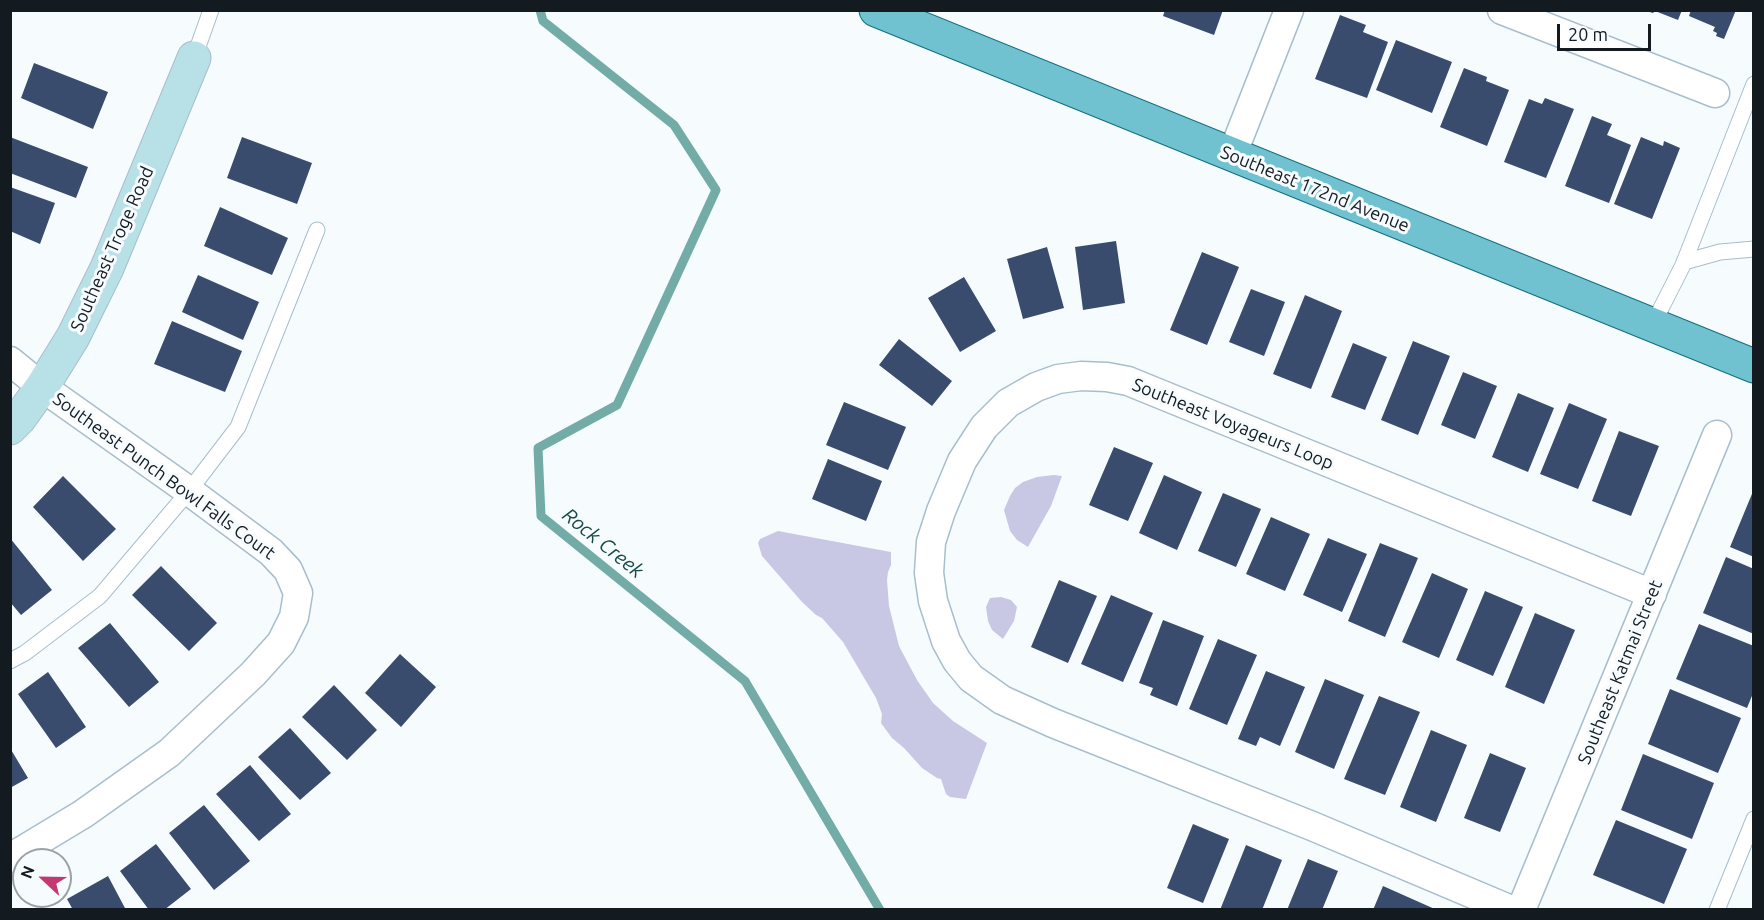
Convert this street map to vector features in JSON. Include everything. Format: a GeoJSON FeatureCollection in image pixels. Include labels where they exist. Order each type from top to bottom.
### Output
{"type":"FeatureCollection","features":[{"type":"Feature","properties":{"kind":"main road","name":"Southeast 172nd Avenue"},"geometry":{"type":"LineString","coordinates":[[876,10],[1754,366]]}},
{"type":"Feature","properties":{"kind":"street"},"geometry":{"type":"LineString","coordinates":[[1232,155],[1289,10]]}},
{"type":"Feature","properties":{"kind":"street"},"geometry":{"type":"LineString","coordinates":[[1502,10],[1715,93]]}},
{"type":"Feature","properties":{"kind":"street","name":"Southeast Troge Road"},"geometry":{"type":"LineString","coordinates":[[10,428],[42,387],[73,337],[107,268],[194,58]]}},
{"type":"Feature","properties":{"kind":"street","name":"Southeast Punch Bowl Falls Court"},"geometry":{"type":"LineString","coordinates":[[10,361],[42,387],[271,552],[288,570],[298,593],[294,617],[281,643],[169,753],[83,814],[10,858]]}},
{"type":"Feature","properties":{"kind":"street","name":"Southeast Voyageurs Loop"},"geometry":{"type":"LineString","coordinates":[[1510,909],[1301,821],[1053,723],[1002,700],[971,678],[957,661],[946,640],[933,601],[929,573],[931,542],[962,461],[984,427],[1008,404],[1036,387],[1058,379],[1081,376],[1128,381],[1652,594]]}},
{"type":"Feature","properties":{"kind":"street","name":"Southeast Katmai Street"},"geometry":{"type":"LineString","coordinates":[[1521,909],[1717,435]]}},
{"type":"Feature","properties":{"kind":"lane"},"geometry":{"type":"LineString","coordinates":[[194,58],[211,10]]}},
{"type":"Feature","properties":{"kind":"lane"},"geometry":{"type":"LineString","coordinates":[[1652,326],[1684,262],[1754,84]]}},
{"type":"Feature","properties":{"kind":"lane"},"geometry":{"type":"LineString","coordinates":[[10,662],[100,596],[189,491],[238,427],[317,230]]}},
{"type":"Feature","properties":{"kind":"lane"},"geometry":{"type":"LineString","coordinates":[[1684,262],[1720,252],[1754,249]]}},
{"type":"Feature","properties":{"kind":"lane"},"geometry":{"type":"LineString","coordinates":[[1717,909],[1754,819]]}},
{"type":"Feature","properties":{"kind":"shaded area"},"geometry":{"type":"Polygon","coordinates":[[[1054,475],[1062,476],[1051,506],[1028,547],[1017,540],[1010,531],[1004,510],[1015,488],[1023,482],[1054,475]]]}},
{"type":"Feature","properties":{"kind":"shaded area"},"geometry":{"type":"Polygon","coordinates":[[[778,531],[891,552],[891,565],[887,580],[889,606],[899,646],[917,680],[933,703],[953,721],[987,743],[966,799],[950,797],[946,794],[941,779],[922,768],[892,738],[881,723],[882,714],[876,698],[843,642],[822,618],[802,602],[762,556],[758,543],[760,539],[778,531]]]}},
{"type":"Feature","properties":{"kind":"shaded area"},"geometry":{"type":"Polygon","coordinates":[[[1001,597],[1011,600],[1017,607],[1014,621],[1003,639],[992,630],[986,607],[990,598],[1001,597]]]}},
{"type":"Feature","properties":{"kind":"building"},"geometry":{"type":"Polygon","coordinates":[[[1165,10],[1223,10],[1214,35],[1163,16],[1165,10]]]}},
{"type":"Feature","properties":{"kind":"building"},"geometry":{"type":"Polygon","coordinates":[[[1682,10],[1678,20],[1655,11],[1653,13],[1646,11],[1682,10]]]}},
{"type":"Feature","properties":{"kind":"building"},"geometry":{"type":"Polygon","coordinates":[[[1691,10],[1736,10],[1724,39],[1716,36],[1717,33],[1713,31],[1715,27],[1689,16],[1691,10]]]}},
{"type":"Feature","properties":{"kind":"building"},"geometry":{"type":"Polygon","coordinates":[[[1340,15],[1366,25],[1363,32],[1388,42],[1367,98],[1315,79],[1340,15]]]}},
{"type":"Feature","properties":{"kind":"building"},"geometry":{"type":"Polygon","coordinates":[[[1396,40],[1452,62],[1432,113],[1376,90],[1396,40]]]}},
{"type":"Feature","properties":{"kind":"building"},"geometry":{"type":"Polygon","coordinates":[[[34,63],[108,92],[93,129],[21,98],[34,63]]]}},
{"type":"Feature","properties":{"kind":"building"},"geometry":{"type":"Polygon","coordinates":[[[1464,68],[1487,77],[1486,81],[1509,90],[1487,146],[1440,127],[1464,68]]]}},
{"type":"Feature","properties":{"kind":"building"},"geometry":{"type":"Polygon","coordinates":[[[1545,98],[1574,109],[1546,178],[1504,162],[1529,99],[1542,104],[1545,98]]]}},
{"type":"Feature","properties":{"kind":"building"},"geometry":{"type":"Polygon","coordinates":[[[1592,116],[1612,124],[1607,135],[1631,145],[1609,203],[1565,186],[1592,116]]]}},
{"type":"Feature","properties":{"kind":"building"},"geometry":{"type":"Polygon","coordinates":[[[10,137],[88,167],[76,198],[10,173],[10,137]]]}},
{"type":"Feature","properties":{"kind":"building"},"geometry":{"type":"Polygon","coordinates":[[[242,137],[312,163],[297,204],[227,178],[242,137]]]}},
{"type":"Feature","properties":{"kind":"building"},"geometry":{"type":"Polygon","coordinates":[[[1641,137],[1663,146],[1664,141],[1680,148],[1652,219],[1614,204],[1641,137]]]}},
{"type":"Feature","properties":{"kind":"building"},"geometry":{"type":"Polygon","coordinates":[[[10,187],[55,203],[40,244],[10,231],[10,187]]]}},
{"type":"Feature","properties":{"kind":"building"},"geometry":{"type":"Polygon","coordinates":[[[220,207],[288,238],[272,275],[204,246],[220,207]]]}},
{"type":"Feature","properties":{"kind":"building"},"geometry":{"type":"Polygon","coordinates":[[[1116,241],[1125,303],[1083,310],[1075,247],[1116,241]]]}},
{"type":"Feature","properties":{"kind":"building"},"geometry":{"type":"Polygon","coordinates":[[[1047,247],[1064,308],[1023,319],[1007,259],[1047,247]]]}},
{"type":"Feature","properties":{"kind":"building"},"geometry":{"type":"Polygon","coordinates":[[[1202,252],[1239,267],[1207,345],[1170,330],[1202,252]]]}},
{"type":"Feature","properties":{"kind":"building"},"geometry":{"type":"Polygon","coordinates":[[[198,275],[259,302],[243,340],[182,312],[198,275]]]}},
{"type":"Feature","properties":{"kind":"building"},"geometry":{"type":"Polygon","coordinates":[[[964,277],[996,331],[960,352],[928,298],[964,277]]]}},
{"type":"Feature","properties":{"kind":"building"},"geometry":{"type":"Polygon","coordinates":[[[1251,289],[1285,302],[1264,356],[1229,342],[1251,289]]]}},
{"type":"Feature","properties":{"kind":"building"},"geometry":{"type":"Polygon","coordinates":[[[1305,295],[1342,311],[1311,389],[1273,374],[1305,295]]]}},
{"type":"Feature","properties":{"kind":"building"},"geometry":{"type":"Polygon","coordinates":[[[172,321],[242,351],[225,392],[154,364],[172,321]]]}},
{"type":"Feature","properties":{"kind":"building"},"geometry":{"type":"Polygon","coordinates":[[[899,339],[952,381],[932,406],[879,365],[899,339]]]}},
{"type":"Feature","properties":{"kind":"building"},"geometry":{"type":"Polygon","coordinates":[[[1413,341],[1450,356],[1418,435],[1381,420],[1413,341]]]}},
{"type":"Feature","properties":{"kind":"building"},"geometry":{"type":"Polygon","coordinates":[[[1353,343],[1387,357],[1365,410],[1331,397],[1353,343]]]}},
{"type":"Feature","properties":{"kind":"building"},"geometry":{"type":"Polygon","coordinates":[[[1463,372],[1497,386],[1475,439],[1441,425],[1463,372]]]}},
{"type":"Feature","properties":{"kind":"building"},"geometry":{"type":"Polygon","coordinates":[[[1518,393],[1554,408],[1528,472],[1492,457],[1518,393]]]}},
{"type":"Feature","properties":{"kind":"building"},"geometry":{"type":"Polygon","coordinates":[[[844,402],[906,427],[888,470],[826,445],[844,402]]]}},
{"type":"Feature","properties":{"kind":"building"},"geometry":{"type":"Polygon","coordinates":[[[1569,403],[1607,419],[1578,489],[1540,474],[1569,403]]]}},
{"type":"Feature","properties":{"kind":"building"},"geometry":{"type":"Polygon","coordinates":[[[1619,431],[1659,446],[1631,516],[1592,501],[1619,431]]]}},
{"type":"Feature","properties":{"kind":"building"},"geometry":{"type":"Polygon","coordinates":[[[1114,447],[1153,463],[1128,521],[1089,505],[1114,447]]]}},
{"type":"Feature","properties":{"kind":"building"},"geometry":{"type":"Polygon","coordinates":[[[828,459],[882,481],[866,521],[812,499],[828,459]]]}},
{"type":"Feature","properties":{"kind":"building"},"geometry":{"type":"Polygon","coordinates":[[[1164,475],[1202,492],[1177,550],[1139,533],[1164,475]]]}},
{"type":"Feature","properties":{"kind":"building"},"geometry":{"type":"Polygon","coordinates":[[[63,476],[116,529],[83,561],[33,507],[63,476]]]}},
{"type":"Feature","properties":{"kind":"building"},"geometry":{"type":"Polygon","coordinates":[[[1754,489],[1754,557],[1730,547],[1754,489]]]}},
{"type":"Feature","properties":{"kind":"building"},"geometry":{"type":"Polygon","coordinates":[[[1223,493],[1261,509],[1236,567],[1198,551],[1223,493]]]}},
{"type":"Feature","properties":{"kind":"building"},"geometry":{"type":"Polygon","coordinates":[[[1271,517],[1310,534],[1285,591],[1246,574],[1271,517]]]}},
{"type":"Feature","properties":{"kind":"building"},"geometry":{"type":"Polygon","coordinates":[[[10,538],[52,590],[21,615],[10,602],[10,538]]]}},
{"type":"Feature","properties":{"kind":"building"},"geometry":{"type":"Polygon","coordinates":[[[1328,538],[1367,554],[1342,612],[1303,595],[1328,538]]]}},
{"type":"Feature","properties":{"kind":"building"},"geometry":{"type":"Polygon","coordinates":[[[1380,543],[1418,558],[1385,637],[1348,621],[1380,543]]]}},
{"type":"Feature","properties":{"kind":"building"},"geometry":{"type":"Polygon","coordinates":[[[1726,557],[1754,569],[1754,634],[1703,613],[1726,557]]]}},
{"type":"Feature","properties":{"kind":"building"},"geometry":{"type":"Polygon","coordinates":[[[161,566],[217,623],[189,651],[132,595],[161,566]]]}},
{"type":"Feature","properties":{"kind":"building"},"geometry":{"type":"Polygon","coordinates":[[[1432,573],[1468,589],[1439,658],[1402,642],[1432,573]]]}},
{"type":"Feature","properties":{"kind":"building"},"geometry":{"type":"Polygon","coordinates":[[[1059,580],[1097,596],[1068,663],[1031,647],[1059,580]]]}},
{"type":"Feature","properties":{"kind":"building"},"geometry":{"type":"Polygon","coordinates":[[[1485,591],[1523,607],[1493,676],[1456,660],[1485,591]]]}},
{"type":"Feature","properties":{"kind":"building"},"geometry":{"type":"Polygon","coordinates":[[[1111,595],[1153,613],[1123,682],[1081,664],[1111,595]]]}},
{"type":"Feature","properties":{"kind":"building"},"geometry":{"type":"Polygon","coordinates":[[[1535,613],[1575,630],[1544,704],[1505,687],[1535,613]]]}},
{"type":"Feature","properties":{"kind":"building"},"geometry":{"type":"Polygon","coordinates":[[[1163,620],[1204,636],[1177,706],[1150,695],[1153,688],[1139,683],[1163,620]]]}},
{"type":"Feature","properties":{"kind":"building"},"geometry":{"type":"Polygon","coordinates":[[[110,623],[159,682],[129,707],[78,648],[110,623]]]}},
{"type":"Feature","properties":{"kind":"building"},"geometry":{"type":"Polygon","coordinates":[[[1699,624],[1754,646],[1754,691],[1747,708],[1676,679],[1699,624]]]}},
{"type":"Feature","properties":{"kind":"building"},"geometry":{"type":"Polygon","coordinates":[[[1218,639],[1257,655],[1227,725],[1189,709],[1218,639]]]}},
{"type":"Feature","properties":{"kind":"building"},"geometry":{"type":"Polygon","coordinates":[[[400,654],[436,687],[401,727],[365,693],[400,654]]]}},
{"type":"Feature","properties":{"kind":"building"},"geometry":{"type":"Polygon","coordinates":[[[1266,671],[1305,687],[1280,746],[1260,737],[1256,746],[1238,739],[1266,671]]]}},
{"type":"Feature","properties":{"kind":"building"},"geometry":{"type":"Polygon","coordinates":[[[48,672],[86,727],[56,748],[18,694],[48,672]]]}},
{"type":"Feature","properties":{"kind":"building"},"geometry":{"type":"Polygon","coordinates":[[[1325,679],[1364,695],[1334,769],[1295,752],[1325,679]]]}},
{"type":"Feature","properties":{"kind":"building"},"geometry":{"type":"Polygon","coordinates":[[[334,685],[377,730],[347,760],[302,717],[334,685]]]}},
{"type":"Feature","properties":{"kind":"building"},"geometry":{"type":"Polygon","coordinates":[[[1670,689],[1741,718],[1718,773],[1648,744],[1670,689]]]}},
{"type":"Feature","properties":{"kind":"building"},"geometry":{"type":"Polygon","coordinates":[[[1379,696],[1420,712],[1385,795],[1344,779],[1379,696]]]}},
{"type":"Feature","properties":{"kind":"building"},"geometry":{"type":"Polygon","coordinates":[[[290,728],[331,773],[300,800],[258,757],[290,728]]]}},
{"type":"Feature","properties":{"kind":"building"},"geometry":{"type":"Polygon","coordinates":[[[1431,730],[1467,745],[1436,822],[1400,807],[1431,730]]]}},
{"type":"Feature","properties":{"kind":"building"},"geometry":{"type":"Polygon","coordinates":[[[10,748],[28,778],[10,788],[10,748]]]}},
{"type":"Feature","properties":{"kind":"building"},"geometry":{"type":"Polygon","coordinates":[[[1490,753],[1526,768],[1500,832],[1464,818],[1490,753]]]}},
{"type":"Feature","properties":{"kind":"building"},"geometry":{"type":"Polygon","coordinates":[[[1643,754],[1714,783],[1692,839],[1621,810],[1643,754]]]}},
{"type":"Feature","properties":{"kind":"building"},"geometry":{"type":"Polygon","coordinates":[[[250,765],[291,814],[259,841],[216,794],[250,765]]]}},
{"type":"Feature","properties":{"kind":"building"},"geometry":{"type":"Polygon","coordinates":[[[204,805],[250,861],[214,890],[169,833],[204,805]]]}},
{"type":"Feature","properties":{"kind":"building"},"geometry":{"type":"Polygon","coordinates":[[[1616,820],[1687,849],[1664,904],[1593,875],[1616,820]]]}},
{"type":"Feature","properties":{"kind":"building"},"geometry":{"type":"Polygon","coordinates":[[[1193,824],[1229,839],[1203,903],[1167,888],[1193,824]]]}},
{"type":"Feature","properties":{"kind":"building"},"geometry":{"type":"Polygon","coordinates":[[[156,844],[191,889],[164,910],[149,910],[120,871],[156,844]]]}},
{"type":"Feature","properties":{"kind":"building"},"geometry":{"type":"Polygon","coordinates":[[[1246,845],[1282,860],[1262,910],[1220,910],[1246,845]]]}},
{"type":"Feature","properties":{"kind":"building"},"geometry":{"type":"Polygon","coordinates":[[[1308,859],[1338,871],[1322,910],[1287,910],[1308,859]]]}},
{"type":"Feature","properties":{"kind":"building"},"geometry":{"type":"Polygon","coordinates":[[[108,876],[126,910],[73,910],[72,896],[108,876]]]}},
{"type":"Feature","properties":{"kind":"building"},"geometry":{"type":"Polygon","coordinates":[[[1383,886],[1437,910],[1373,910],[1383,886]]]}},
{"type":"Feature","properties":{"kind":"waterway","name":"Rock Creek"},"geometry":{"type":"LineString","coordinates":[[540,10],[543,21],[674,125],[716,190],[617,405],[538,448],[541,516],[745,681],[880,910]]}}]}
